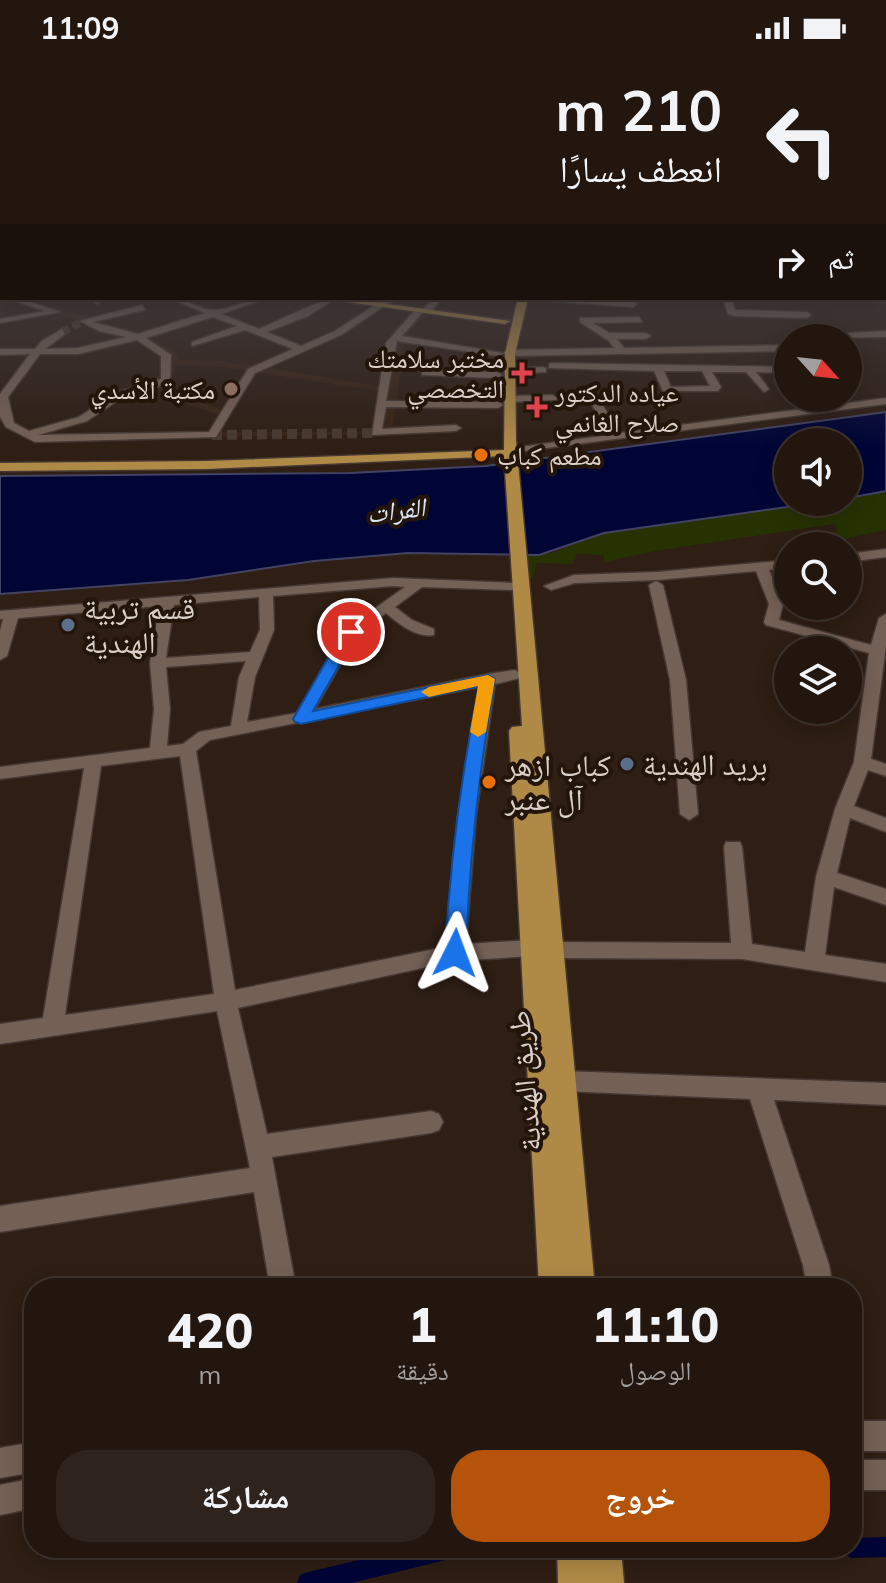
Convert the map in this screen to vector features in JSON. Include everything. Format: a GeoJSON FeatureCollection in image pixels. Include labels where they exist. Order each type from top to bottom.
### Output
{"type":"FeatureCollection","features":[{"type":"Feature","properties":{"kind":"main road"},"geometry":{"type":"LineString","coordinates":[[407,306],[505,321]]}},
{"type":"Feature","properties":{"kind":"main road"},"geometry":{"type":"LineString","coordinates":[[515,306],[505,321],[502,373],[517,584]]}},
{"type":"Feature","properties":{"kind":"main road"},"geometry":{"type":"LineString","coordinates":[[503,353],[517,306]]}},
{"type":"Feature","properties":{"kind":"main road"},"geometry":{"type":"LineString","coordinates":[[0,467],[207,465],[507,456]]}},
{"type":"Feature","properties":{"kind":"main road","name":"طريق الهندية"},"geometry":{"type":"LineString","coordinates":[[517,584],[515,675],[540,949],[562,1081],[579,1278]]}},
{"type":"Feature","properties":{"kind":"main road","name":"طريق الهندية"},"geometry":{"type":"LineString","coordinates":[[517,584],[527,680],[554,1278]]}},
{"type":"Feature","properties":{"kind":"main road"},"geometry":{"type":"LineString","coordinates":[[575,1558],[576,1583]]}},
{"type":"Feature","properties":{"kind":"main road"},"geometry":{"type":"LineString","coordinates":[[605,1558],[606,1583]]}},
{"type":"Feature","properties":{"kind":"street"},"geometry":{"type":"LineString","coordinates":[[1,323],[56,312],[37,306]]}},
{"type":"Feature","properties":{"kind":"street"},"geometry":{"type":"LineString","coordinates":[[27,434],[83,419],[119,395],[163,384],[168,369],[166,355],[139,337],[102,329],[84,321],[127,306]]}},
{"type":"Feature","properties":{"kind":"street"},"geometry":{"type":"LineString","coordinates":[[197,306],[301,349]]}},
{"type":"Feature","properties":{"kind":"street"},"geometry":{"type":"LineString","coordinates":[[0,352],[69,352],[139,337],[237,306]]}},
{"type":"Feature","properties":{"kind":"street"},"geometry":{"type":"LineString","coordinates":[[260,332],[318,306]]}},
{"type":"Feature","properties":{"kind":"street"},"geometry":{"type":"LineString","coordinates":[[62,332],[45,343],[15,378],[2,400],[5,426],[39,440],[212,435],[251,371],[338,333],[381,306]]}},
{"type":"Feature","properties":{"kind":"street"},"geometry":{"type":"LineString","coordinates":[[428,306],[394,338],[386,362],[376,433],[456,428]]}},
{"type":"Feature","properties":{"kind":"street"},"geometry":{"type":"LineString","coordinates":[[591,306],[594,320]]}},
{"type":"Feature","properties":{"kind":"street"},"geometry":{"type":"LineString","coordinates":[[634,306],[650,352]]}},
{"type":"Feature","properties":{"kind":"street"},"geometry":{"type":"LineString","coordinates":[[729,306],[731,312],[735,313],[807,315]]}},
{"type":"Feature","properties":{"kind":"street"},"geometry":{"type":"LineString","coordinates":[[635,367],[608,336],[583,320],[639,320]]}},
{"type":"Feature","properties":{"kind":"street"},"geometry":{"type":"LineString","coordinates":[[195,344],[247,326]]}},
{"type":"Feature","properties":{"kind":"street"},"geometry":{"type":"LineString","coordinates":[[862,335],[886,334]]}},
{"type":"Feature","properties":{"kind":"street"},"geometry":{"type":"LineString","coordinates":[[608,336],[646,336]]}},
{"type":"Feature","properties":{"kind":"street"},"geometry":{"type":"LineString","coordinates":[[394,338],[503,353],[774,348]]}},
{"type":"Feature","properties":{"kind":"street"},"geometry":{"type":"LineString","coordinates":[[658,368],[667,389],[714,389],[711,370],[701,350]]}},
{"type":"Feature","properties":{"kind":"street"},"geometry":{"type":"LineString","coordinates":[[425,373],[635,367],[774,370]]}},
{"type":"Feature","properties":{"kind":"street"},"geometry":{"type":"LineString","coordinates":[[750,371],[764,389]]}},
{"type":"Feature","properties":{"kind":"street"},"geometry":{"type":"LineString","coordinates":[[590,392],[616,438]]}},
{"type":"Feature","properties":{"kind":"street"},"geometry":{"type":"LineString","coordinates":[[380,404],[552,398]]}},
{"type":"Feature","properties":{"kind":"street"},"geometry":{"type":"LineString","coordinates":[[862,405],[886,401]]}},
{"type":"Feature","properties":{"kind":"street"},"geometry":{"type":"LineString","coordinates":[[507,456],[809,412]]}},
{"type":"Feature","properties":{"kind":"street"},"geometry":{"type":"LineString","coordinates":[[862,556],[886,553]]}},
{"type":"Feature","properties":{"kind":"street"},"geometry":{"type":"LineString","coordinates":[[551,586],[574,579],[774,565]]}},
{"type":"Feature","properties":{"kind":"street"},"geometry":{"type":"LineString","coordinates":[[761,566],[776,604],[771,622],[879,657]]}},
{"type":"Feature","properties":{"kind":"street"},"geometry":{"type":"LineString","coordinates":[[0,656],[6,615],[422,581],[577,589],[656,585],[725,570]]}},
{"type":"Feature","properties":{"kind":"street"},"geometry":{"type":"LineString","coordinates":[[301,719],[351,632],[422,581]]}},
{"type":"Feature","properties":{"kind":"street"},"geometry":{"type":"LineString","coordinates":[[656,585],[678,680],[689,814]]}},
{"type":"Feature","properties":{"kind":"street"},"geometry":{"type":"LineString","coordinates":[[238,730],[247,677],[267,630],[266,594]]}},
{"type":"Feature","properties":{"kind":"street"},"geometry":{"type":"LineString","coordinates":[[158,753],[162,709],[158,663],[167,602]]}},
{"type":"Feature","properties":{"kind":"street"},"geometry":{"type":"LineString","coordinates":[[387,607],[407,623],[429,632]]}},
{"type":"Feature","properties":{"kind":"street"},"geometry":{"type":"LineString","coordinates":[[814,962],[826,877],[844,809],[878,706],[879,657],[886,618]]}},
{"type":"Feature","properties":{"kind":"street"},"geometry":{"type":"LineString","coordinates":[[158,663],[255,656]]}},
{"type":"Feature","properties":{"kind":"street"},"geometry":{"type":"LineString","coordinates":[[0,773],[187,749],[205,736],[515,675]]}},
{"type":"Feature","properties":{"kind":"street"},"geometry":{"type":"LineString","coordinates":[[455,953],[459,869],[469,781],[488,679]]}},
{"type":"Feature","properties":{"kind":"street"},"geometry":{"type":"LineString","coordinates":[[187,749],[226,1001],[258,1147],[281,1278]]}},
{"type":"Feature","properties":{"kind":"street"},"geometry":{"type":"LineString","coordinates":[[52,1027],[93,762]]}},
{"type":"Feature","properties":{"kind":"street"},"geometry":{"type":"LineString","coordinates":[[862,762],[886,770]]}},
{"type":"Feature","properties":{"kind":"street"},"geometry":{"type":"LineString","coordinates":[[844,809],[886,825]]}},
{"type":"Feature","properties":{"kind":"street"},"geometry":{"type":"LineString","coordinates":[[733,847],[742,951]]}},
{"type":"Feature","properties":{"kind":"street"},"geometry":{"type":"LineString","coordinates":[[826,877],[886,897]]}},
{"type":"Feature","properties":{"kind":"street"},"geometry":{"type":"LineString","coordinates":[[0,1034],[226,1001],[455,953],[540,949],[742,951],[886,973]]}},
{"type":"Feature","properties":{"kind":"street"},"geometry":{"type":"LineString","coordinates":[[562,1081],[886,1094]]}},
{"type":"Feature","properties":{"kind":"street"},"geometry":{"type":"LineString","coordinates":[[758,1087],[818,1278]]}},
{"type":"Feature","properties":{"kind":"street"},"geometry":{"type":"LineString","coordinates":[[258,1147],[431,1122]]}},
{"type":"Feature","properties":{"kind":"street"},"geometry":{"type":"LineString","coordinates":[[0,1219],[264,1178]]}},
{"type":"Feature","properties":{"kind":"street"},"geometry":{"type":"LineString","coordinates":[[862,1436],[886,1436]]}},
{"type":"Feature","properties":{"kind":"street"},"geometry":{"type":"LineString","coordinates":[[0,1463],[24,1459]]}},
{"type":"Feature","properties":{"kind":"street"},"geometry":{"type":"LineString","coordinates":[[862,1475],[886,1475]]}},
{"type":"Feature","properties":{"kind":"street"},"geometry":{"type":"LineString","coordinates":[[0,1500],[24,1495]]}},
{"type":"Feature","properties":{"kind":"shaded area"},"geometry":{"type":"Polygon","coordinates":[[[32,306],[51,306],[84,316],[106,330],[144,335],[172,349],[180,360],[222,361],[379,386],[387,338],[410,312],[368,306],[405,306],[504,318],[501,323],[426,313],[405,338],[393,426],[449,426],[449,433],[217,437],[219,432],[371,432],[378,391],[217,366],[176,365],[170,385],[189,398],[226,411],[224,417],[180,401],[159,387],[167,364],[160,351],[135,338],[97,333],[74,319],[32,306]]]}},
{"type":"Feature","properties":{"kind":"green space"},"geometry":{"type":"Polygon","coordinates":[[[886,491],[886,530],[862,535],[862,532],[833,532],[838,531],[834,524],[655,551],[605,562],[603,555],[577,554],[573,564],[537,563],[532,578],[527,578],[526,555],[552,553],[604,533],[774,509],[774,516],[862,516],[862,495],[886,491]]]}},
{"type":"Feature","properties":{"kind":"water","name":"الفرات"},"geometry":{"type":"Polygon","coordinates":[[[886,412],[886,491],[862,495],[862,428],[774,428],[774,509],[604,533],[539,555],[408,553],[314,561],[188,580],[0,594],[0,476],[350,473],[486,466],[886,412]]]}},
{"type":"Feature","properties":{"kind":"waterway"},"geometry":{"type":"LineString","coordinates":[[862,1548],[886,1547]]}},
{"type":"Feature","properties":{"kind":"waterway"},"geometry":{"type":"LineString","coordinates":[[308,1583],[412,1558]]}},
{"type":"Feature","properties":{"kind":"tunnel"},"geometry":{"type":"LineString","coordinates":[[62,332],[84,321]]}},
{"type":"Feature","properties":{"kind":"tunnel"},"geometry":{"type":"LineString","coordinates":[[212,435],[376,433]]}},
{"type":"Feature","properties":{"kind":"slow traffic"},"geometry":{"type":"LineString","coordinates":[[429,692],[488,679],[478,732]]}},
{"type":"Feature","properties":{"kind":"place","name":"مختبر سلامتك التخصصي"},"geometry":{"type":"Point","coordinates":[522,373]}},
{"type":"Feature","properties":{"kind":"place","name":"مكتبة الأسدي"},"geometry":{"type":"Point","coordinates":[231,389]}},
{"type":"Feature","properties":{"kind":"place","name":"عياده الدكتور صلاح الغانمي"},"geometry":{"type":"Point","coordinates":[537,407]}},
{"type":"Feature","properties":{"kind":"place","name":"مطعم كباب"},"geometry":{"type":"Point","coordinates":[481,455]}},
{"type":"Feature","properties":{"kind":"place","name":"قسم تربية الهندية"},"geometry":{"type":"Point","coordinates":[68,625]}},
{"type":"Feature","properties":{"kind":"place","name":"بريد الهندية"},"geometry":{"type":"Point","coordinates":[627,764]}},
{"type":"Feature","properties":{"kind":"place","name":"كباب ازهر آل عنبر"},"geometry":{"type":"Point","coordinates":[489,782]}},
{"type":"Feature","properties":{"kind":"route"},"geometry":{"type":"LineString","coordinates":[[351,632],[301,719],[488,679],[469,781],[459,869],[455,953]]}}]}
